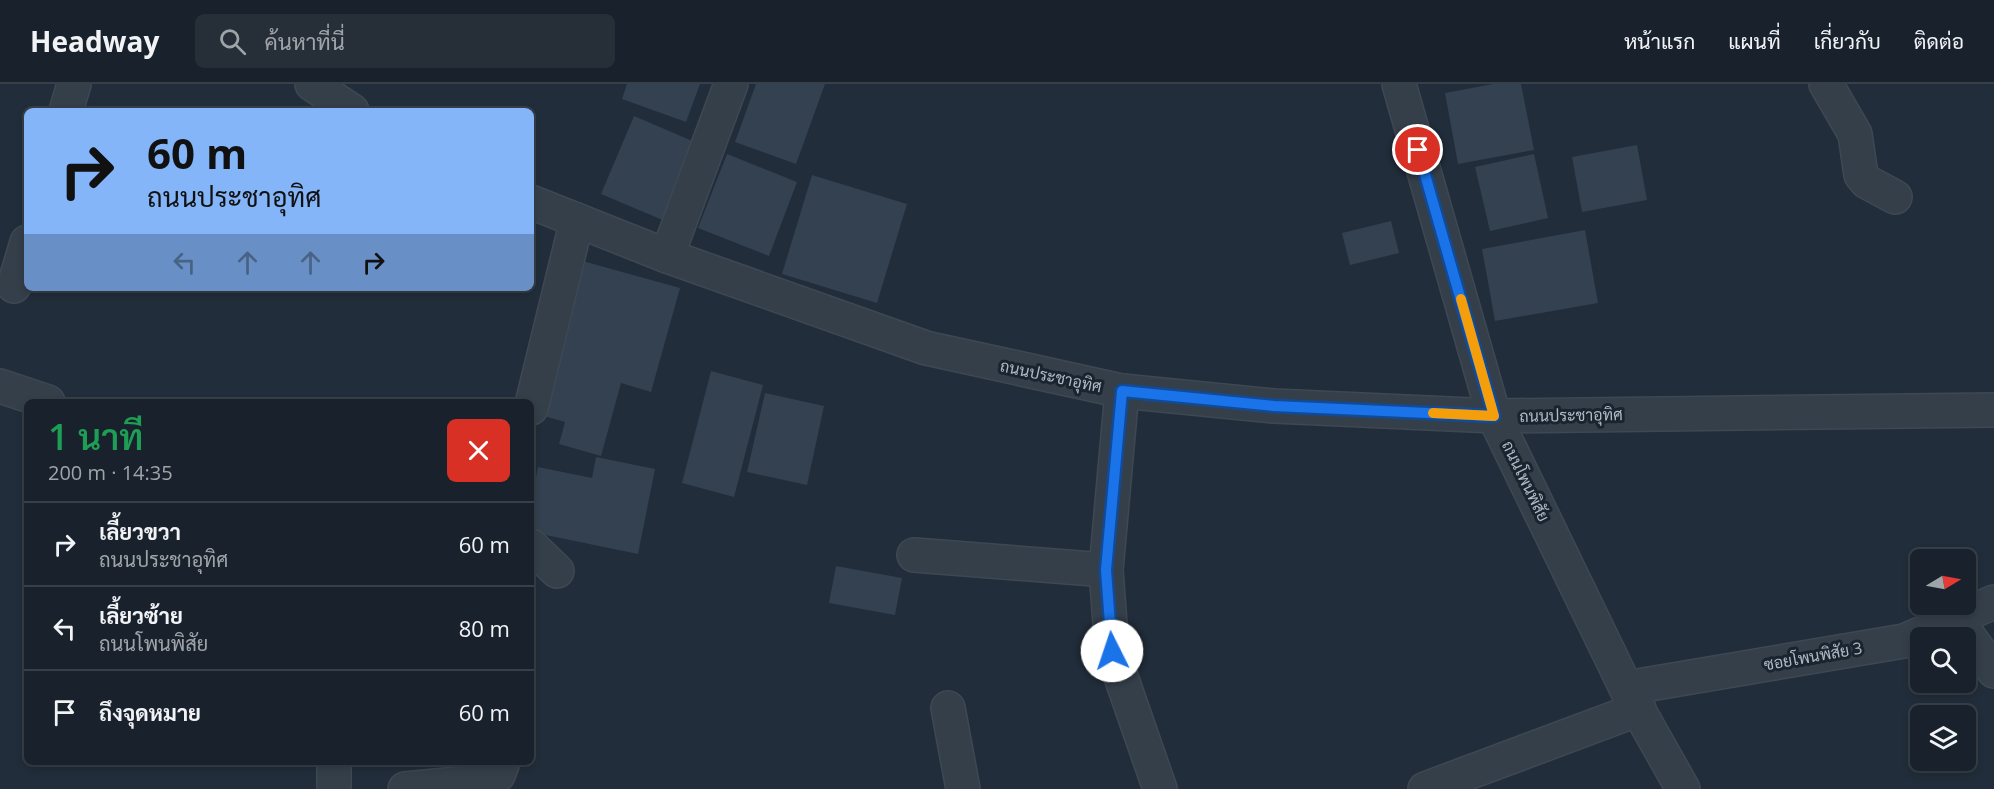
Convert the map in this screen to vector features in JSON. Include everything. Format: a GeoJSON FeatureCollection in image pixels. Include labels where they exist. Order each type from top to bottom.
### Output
{"type":"FeatureCollection","features":[{"type":"Feature","properties":{"kind":"street"},"geometry":{"type":"LineString","coordinates":[[67,108],[74,84]]}},
{"type":"Feature","properties":{"kind":"street"},"geometry":{"type":"LineString","coordinates":[[312,84],[348,108]]}},
{"type":"Feature","properties":{"kind":"street"},"geometry":{"type":"LineString","coordinates":[[667,256],[731,84]]}},
{"type":"Feature","properties":{"kind":"street","name":"ถนนโพนพิสัย"},"geometry":{"type":"LineString","coordinates":[[1399,84],[1494,416],[1632,698],[1683,789]]}},
{"type":"Feature","properties":{"kind":"street"},"geometry":{"type":"LineString","coordinates":[[1826,84],[1856,134],[1861,175],[1867,182],[1895,197]]}},
{"type":"Feature","properties":{"kind":"street","name":"ถนนประชาอุทิศ"},"geometry":{"type":"LineString","coordinates":[[534,203],[667,256],[926,348],[1122,391],[1274,406],[1494,416],[1994,410]]}},
{"type":"Feature","properties":{"kind":"street"},"geometry":{"type":"LineString","coordinates":[[533,399],[577,220]]}},
{"type":"Feature","properties":{"kind":"street"},"geometry":{"type":"LineString","coordinates":[[14,286],[24,253]]}},
{"type":"Feature","properties":{"kind":"street"},"geometry":{"type":"LineString","coordinates":[[0,386],[39,399]]}},
{"type":"Feature","properties":{"kind":"street"},"geometry":{"type":"LineString","coordinates":[[1122,391],[1106,570],[1112,651],[1160,789]]}},
{"type":"Feature","properties":{"kind":"street"},"geometry":{"type":"LineString","coordinates":[[534,549],[557,572]]}},
{"type":"Feature","properties":{"kind":"street"},"geometry":{"type":"LineString","coordinates":[[914,555],[1106,570]]}},
{"type":"Feature","properties":{"kind":"street","name":"ซอยโพนพิสัย 3"},"geometry":{"type":"LineString","coordinates":[[1425,789],[1632,698],[1904,640],[1994,602]]}},
{"type":"Feature","properties":{"kind":"street"},"geometry":{"type":"LineString","coordinates":[[1955,618],[1994,670]]}},
{"type":"Feature","properties":{"kind":"street"},"geometry":{"type":"LineString","coordinates":[[948,708],[963,789]]}},
{"type":"Feature","properties":{"kind":"street"},"geometry":{"type":"LineString","coordinates":[[334,765],[334,789]]}},
{"type":"Feature","properties":{"kind":"street"},"geometry":{"type":"LineString","coordinates":[[405,789],[488,781],[498,775],[501,765]]}},
{"type":"Feature","properties":{"kind":"building"},"geometry":{"type":"Polygon","coordinates":[[[627,84],[700,84],[686,122],[622,99],[627,84]]]}},
{"type":"Feature","properties":{"kind":"building"},"geometry":{"type":"Polygon","coordinates":[[[756,84],[825,84],[796,164],[735,142],[756,84]]]}},
{"type":"Feature","properties":{"kind":"building"},"geometry":{"type":"Polygon","coordinates":[[[1493,84],[1521,84],[1534,150],[1458,164],[1445,93],[1493,84]]]}},
{"type":"Feature","properties":{"kind":"building"},"geometry":{"type":"Polygon","coordinates":[[[634,116],[704,146],[672,224],[601,194],[634,116]]]}},
{"type":"Feature","properties":{"kind":"building"},"geometry":{"type":"Polygon","coordinates":[[[1637,145],[1647,200],[1582,212],[1572,157],[1637,145]]]}},
{"type":"Feature","properties":{"kind":"building"},"geometry":{"type":"Polygon","coordinates":[[[727,154],[797,182],[769,256],[698,228],[727,154]]]}},
{"type":"Feature","properties":{"kind":"building"},"geometry":{"type":"Polygon","coordinates":[[[1534,154],[1548,218],[1490,231],[1475,167],[1534,154]]]}},
{"type":"Feature","properties":{"kind":"building"},"geometry":{"type":"Polygon","coordinates":[[[812,175],[907,204],[877,303],[782,274],[812,175]]]}},
{"type":"Feature","properties":{"kind":"building"},"geometry":{"type":"Polygon","coordinates":[[[1391,221],[1399,253],[1350,265],[1342,233],[1391,221]]]}},
{"type":"Feature","properties":{"kind":"building"},"geometry":{"type":"Polygon","coordinates":[[[1585,230],[1598,303],[1495,321],[1482,249],[1585,230]]]}},
{"type":"Feature","properties":{"kind":"building"},"geometry":{"type":"Polygon","coordinates":[[[579,260],[680,288],[651,392],[621,383],[601,456],[559,444],[565,422],[537,414],[579,260]]]}},
{"type":"Feature","properties":{"kind":"building"},"geometry":{"type":"Polygon","coordinates":[[[711,371],[763,385],[734,497],[682,483],[711,371]]]}},
{"type":"Feature","properties":{"kind":"building"},"geometry":{"type":"Polygon","coordinates":[[[765,393],[824,406],[807,485],[747,472],[765,393]]]}},
{"type":"Feature","properties":{"kind":"building"},"geometry":{"type":"Polygon","coordinates":[[[596,457],[655,469],[638,554],[534,533],[534,487],[538,467],[592,478],[596,457]]]}},
{"type":"Feature","properties":{"kind":"building"},"geometry":{"type":"Polygon","coordinates":[[[836,566],[902,578],[895,615],[829,603],[836,566]]]}},
{"type":"Feature","properties":{"kind":"slow traffic"},"geometry":{"type":"LineString","coordinates":[[1433,413],[1494,416],[1461,299]]}},
{"type":"Feature","properties":{"kind":"route"},"geometry":{"type":"LineString","coordinates":[[1112,651],[1106,570],[1122,391],[1274,406],[1494,416],[1418,150]]}}]}
